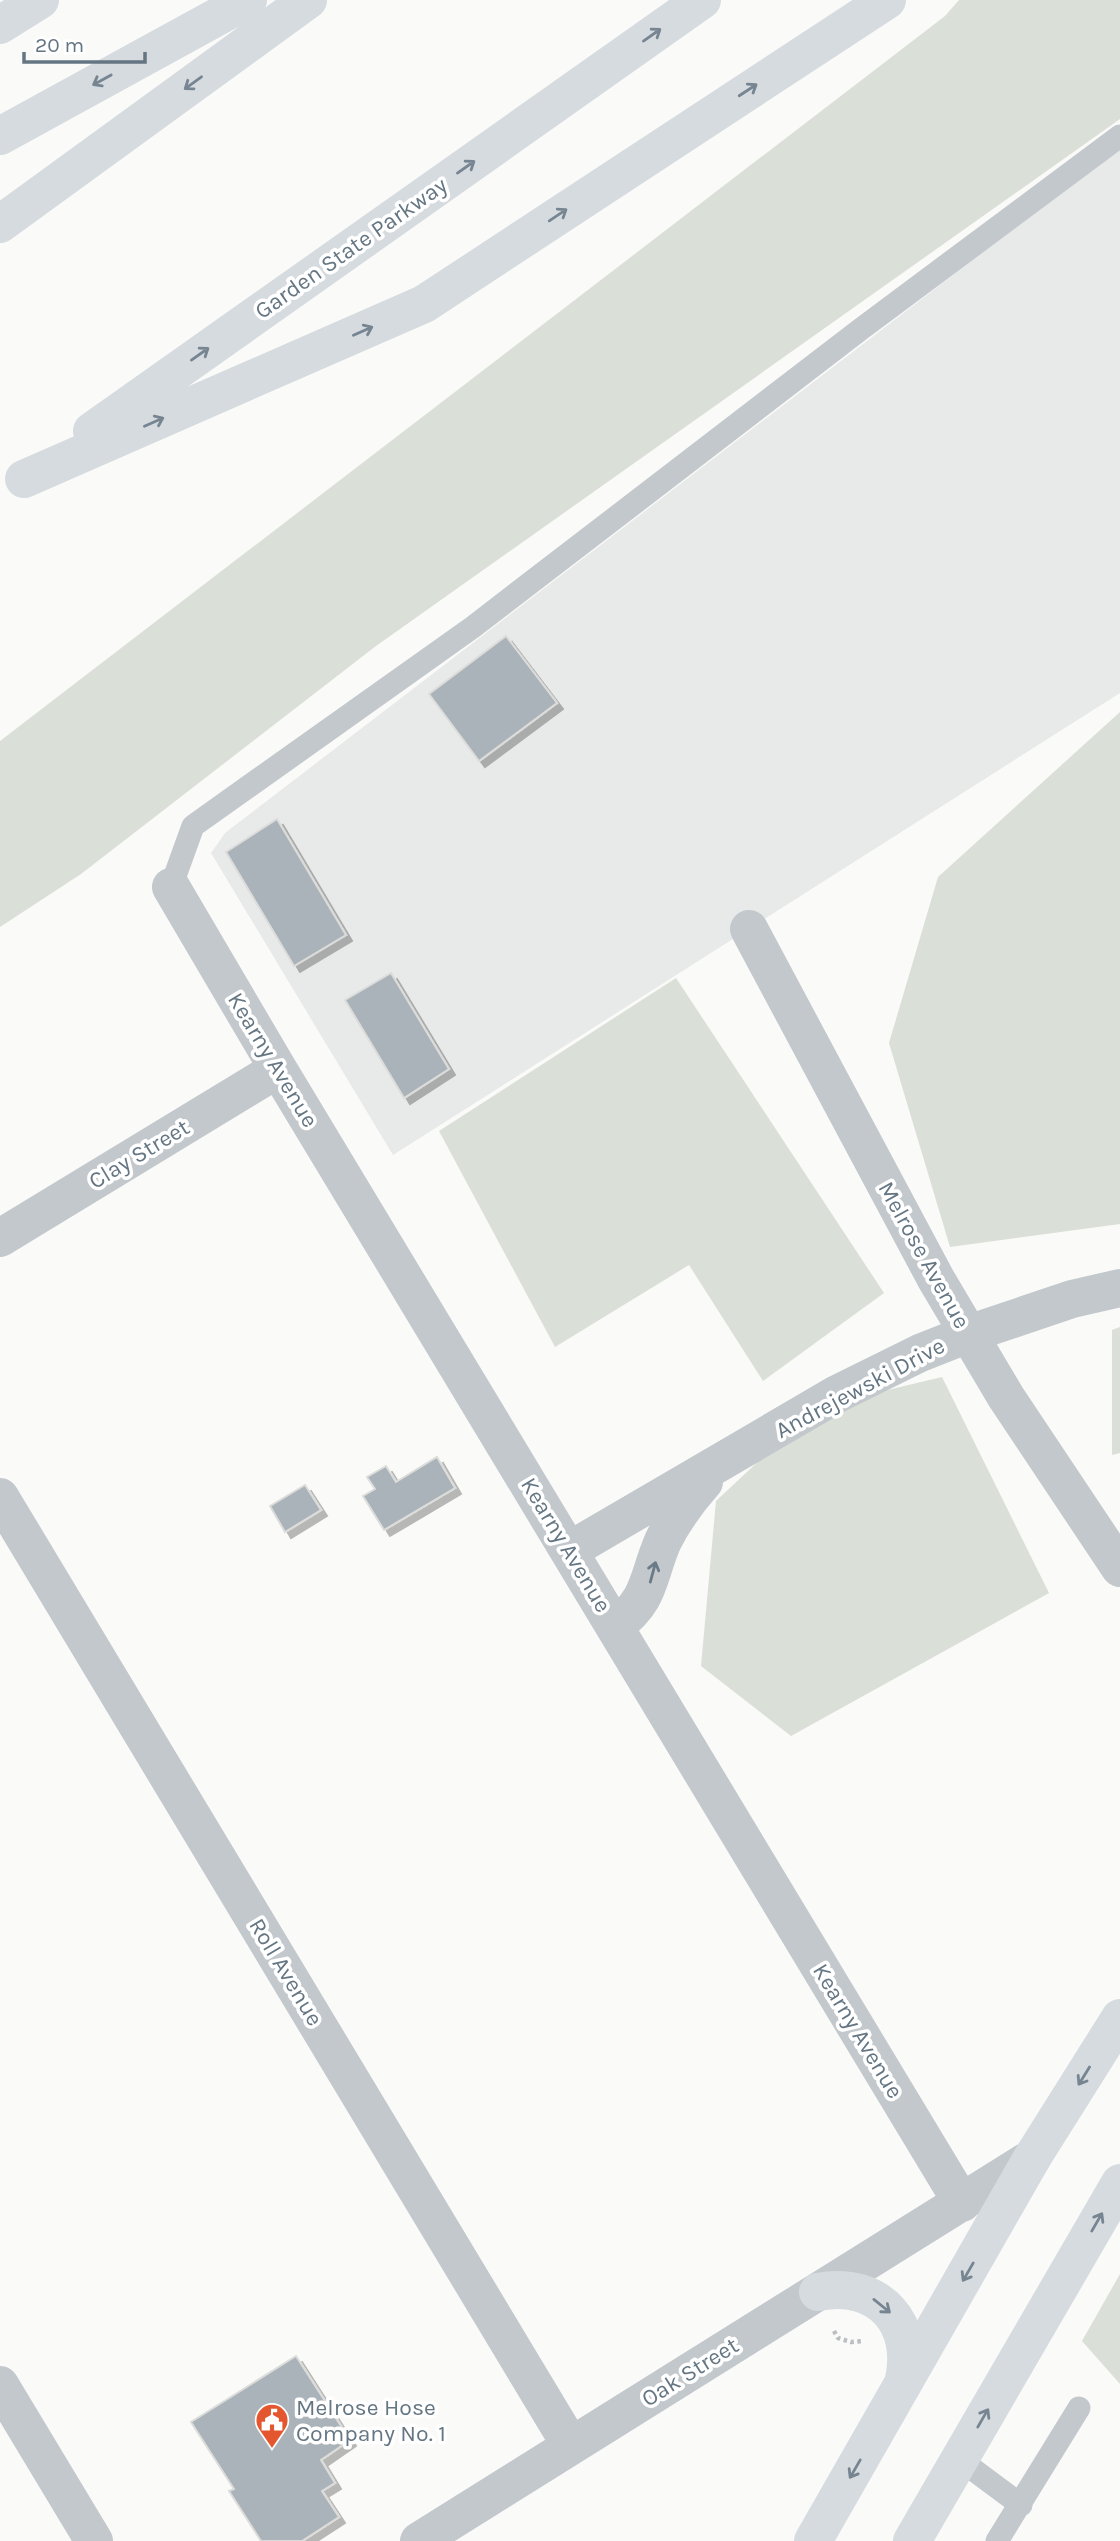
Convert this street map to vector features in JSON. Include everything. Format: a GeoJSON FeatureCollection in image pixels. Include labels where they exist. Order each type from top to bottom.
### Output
{"type":"FeatureCollection","features":[{"type":"Feature","properties":{"kind":"highway"},"geometry":{"type":"LineString","coordinates":[[0,25],[40,0]]}},
{"type":"Feature","properties":{"kind":"highway"},"geometry":{"type":"LineString","coordinates":[[0,136],[248,0]]}},
{"type":"Feature","properties":{"kind":"highway"},"geometry":{"type":"LineString","coordinates":[[0,224],[308,0]]}},
{"type":"Feature","properties":{"kind":"highway","name":"Garden State Parkway"},"geometry":{"type":"LineString","coordinates":[[12,487],[702,0]]}},
{"type":"Feature","properties":{"kind":"highway"},"geometry":{"type":"LineString","coordinates":[[12,487],[424,304],[887,0]]}},
{"type":"Feature","properties":{"kind":"highway"},"geometry":{"type":"LineString","coordinates":[[814,2541],[1032,2158],[1120,2018]]}},
{"type":"Feature","properties":{"kind":"highway"},"geometry":{"type":"LineString","coordinates":[[912,2541],[1120,2183]]}},
{"type":"Feature","properties":{"kind":"highway"},"geometry":{"type":"LineString","coordinates":[[824,2308],[837,2289],[862,2294],[886,2307],[897,2320],[907,2349],[907,2369],[902,2387]]}},
{"type":"Feature","properties":{"kind":"street","name":"Kearny Avenue"},"geometry":{"type":"LineString","coordinates":[[172,887],[278,1069],[962,2203]]}},
{"type":"Feature","properties":{"kind":"street","name":"Melrose Avenue"},"geometry":{"type":"LineString","coordinates":[[749,929],[936,1279],[1025,1427],[1120,1568]]}},
{"type":"Feature","properties":{"kind":"street","name":"Clay Street"},"geometry":{"type":"LineString","coordinates":[[0,1238],[278,1069]]}},
{"type":"Feature","properties":{"kind":"street","name":"Andrejewski Drive"},"geometry":{"type":"LineString","coordinates":[[570,1550],[847,1389],[920,1353],[1073,1299],[1120,1288]]}},
{"type":"Feature","properties":{"kind":"street","name":"Andrejewski Drive"},"geometry":{"type":"LineString","coordinates":[[615,1626],[630,1615],[649,1586],[656,1559],[674,1521],[704,1482],[725,1462]]}},
{"type":"Feature","properties":{"kind":"street","name":"Roll Avenue"},"geometry":{"type":"LineString","coordinates":[[0,1497],[571,2446]]}},
{"type":"Feature","properties":{"kind":"street","name":"Oak Street"},"geometry":{"type":"LineString","coordinates":[[419,2541],[571,2446],[824,2308],[962,2203],[1032,2158]]}},
{"type":"Feature","properties":{"kind":"street"},"geometry":{"type":"LineString","coordinates":[[0,2385],[94,2541]]}},
{"type":"Feature","properties":{"kind":"lane"},"geometry":{"type":"LineString","coordinates":[[172,887],[193,826],[473,627],[861,329],[1120,136]]}},
{"type":"Feature","properties":{"kind":"lane"},"geometry":{"type":"LineString","coordinates":[[997,2541],[1079,2407]]}},
{"type":"Feature","properties":{"kind":"lane"},"geometry":{"type":"LineString","coordinates":[[959,2459],[1021,2505]]}},
{"type":"Feature","properties":{"kind":"path"},"geometry":{"type":"LineString","coordinates":[[824,2308],[838,2338],[851,2342],[869,2341]]}},
{"type":"Feature","properties":{"kind":"shaded area"},"geometry":{"type":"Polygon","coordinates":[[[959,0],[1120,0],[1120,119],[376,646],[81,874],[0,927],[0,741],[945,16],[959,0]]]}},
{"type":"Feature","properties":{"kind":"shaded area"},"geometry":{"type":"Polygon","coordinates":[[[1120,147],[1120,693],[393,1155],[211,853],[225,833],[1120,147]]]}},
{"type":"Feature","properties":{"kind":"shaded area"},"geometry":{"type":"Polygon","coordinates":[[[1120,712],[1120,1224],[950,1247],[889,1043],[938,877],[1120,712]]]}},
{"type":"Feature","properties":{"kind":"shaded area"},"geometry":{"type":"Polygon","coordinates":[[[676,978],[884,1293],[763,1381],[689,1265],[555,1347],[439,1131],[676,978]]]}},
{"type":"Feature","properties":{"kind":"shaded area"},"geometry":{"type":"Polygon","coordinates":[[[1120,1327],[1120,1453],[1112,1455],[1112,1330],[1120,1327]]]}},
{"type":"Feature","properties":{"kind":"shaded area"},"geometry":{"type":"Polygon","coordinates":[[[942,1377],[1049,1593],[791,1736],[701,1666],[716,1501],[816,1407],[942,1377]]]}},
{"type":"Feature","properties":{"kind":"shaded area"},"geometry":{"type":"Polygon","coordinates":[[[1120,2274],[1120,2384],[1082,2341],[1120,2274]]]}},
{"type":"Feature","properties":{"kind":"building"},"geometry":{"type":"Polygon","coordinates":[[[506,636],[557,703],[479,761],[429,694],[506,636]]]}},
{"type":"Feature","properties":{"kind":"building"},"geometry":{"type":"Polygon","coordinates":[[[277,819],[346,935],[294,966],[226,852],[277,819]]]}},
{"type":"Feature","properties":{"kind":"building"},"geometry":{"type":"Polygon","coordinates":[[[391,973],[449,1069],[404,1098],[345,1000],[391,973]]]}},
{"type":"Feature","properties":{"kind":"building"},"geometry":{"type":"Polygon","coordinates":[[[437,1457],[455,1488],[384,1530],[363,1496],[375,1489],[367,1477],[386,1466],[396,1482],[437,1457]]]}},
{"type":"Feature","properties":{"kind":"building"},"geometry":{"type":"Polygon","coordinates":[[[305,1485],[321,1510],[285,1532],[270,1506],[305,1485]]]}},
{"type":"Feature","properties":{"kind":"building","name":"Melrose Hose Company No. 1"},"geometry":{"type":"Polygon","coordinates":[[[296,2356],[350,2440],[321,2460],[335,2483],[322,2491],[339,2517],[302,2541],[261,2541],[229,2491],[234,2489],[191,2422],[296,2356]]]}},
{"type":"Feature","properties":{"kind":"place","name":"Melrose Hose Company No. 1"},"geometry":{"type":"Point","coordinates":[272,2450]}}]}
